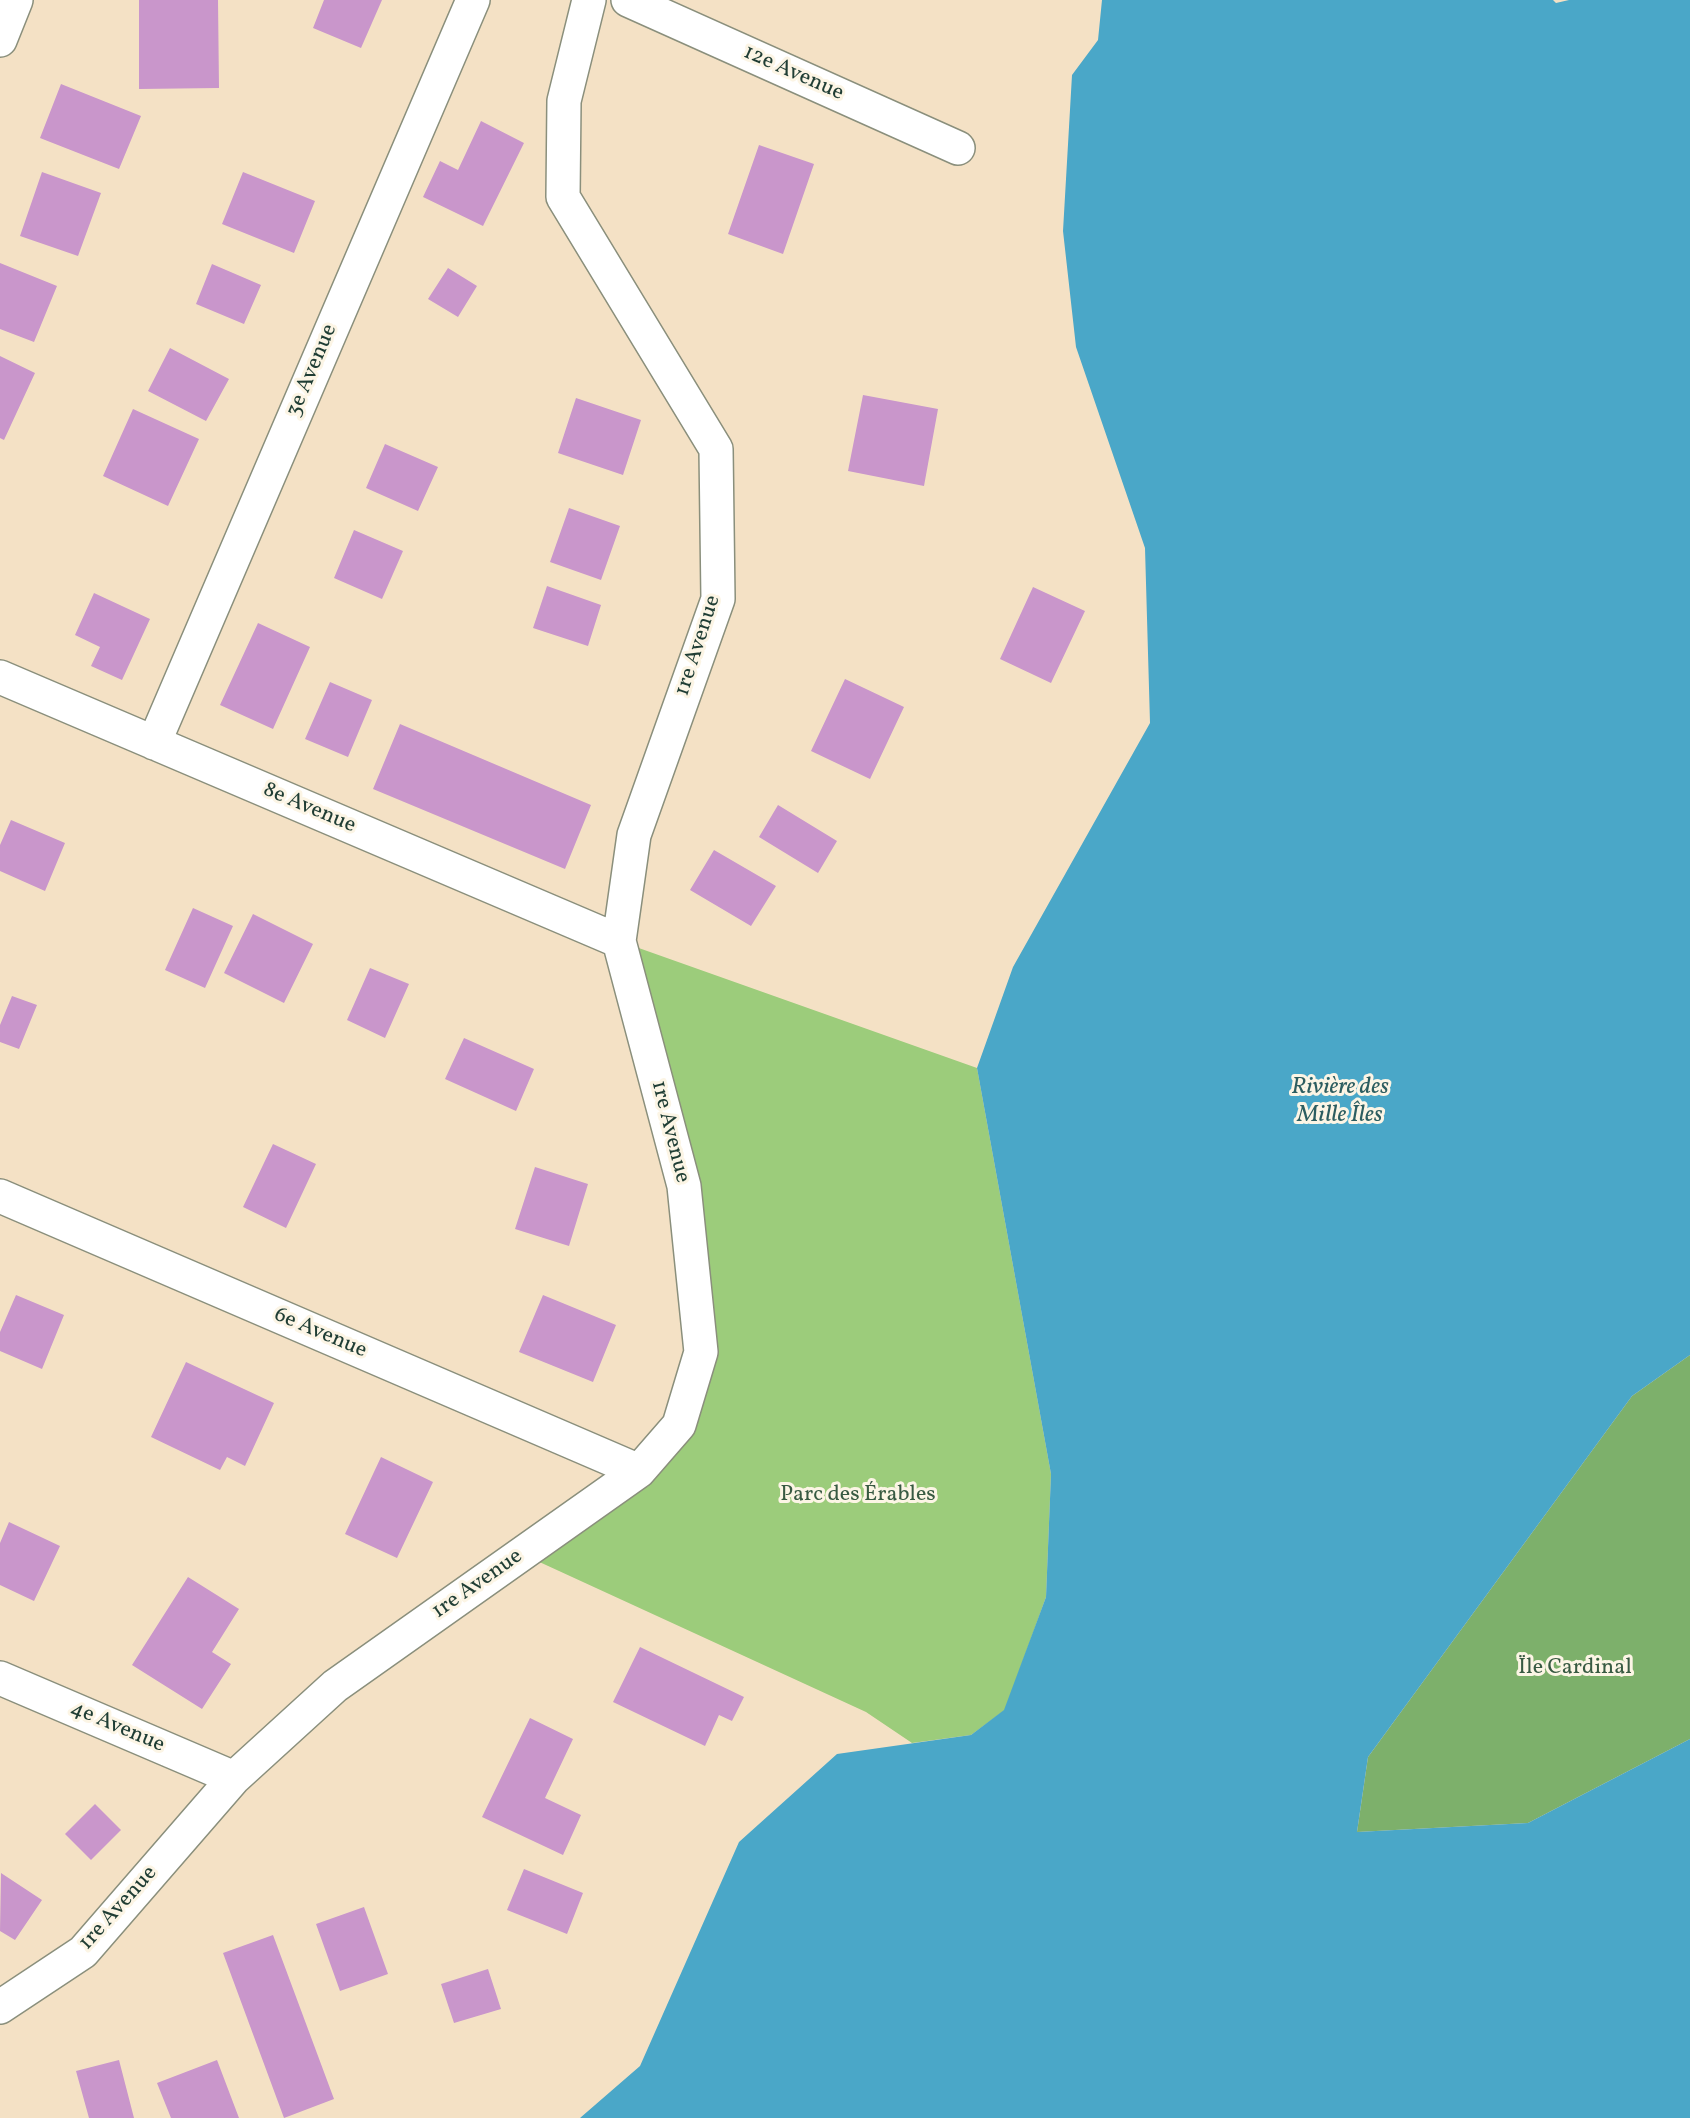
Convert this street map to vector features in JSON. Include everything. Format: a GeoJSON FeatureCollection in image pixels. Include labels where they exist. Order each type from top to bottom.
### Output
{"type":"FeatureCollection","features":[{"type":"Feature","properties":{"kind":"street"},"geometry":{"type":"LineString","coordinates":[[0,40],[16,0]]}},
{"type":"Feature","properties":{"kind":"street","name":"3e Avenue"},"geometry":{"type":"LineString","coordinates":[[154,743],[473,0]]}},
{"type":"Feature","properties":{"kind":"street","name":"1re Avenue"},"geometry":{"type":"LineString","coordinates":[[0,2007],[83,1952],[234,1778],[335,1686],[639,1472],[679,1425],[700,1352],[684,1186],[619,941],[634,835],[718,599],[716,449],[563,197],[564,101],[589,0]]}},
{"type":"Feature","properties":{"kind":"street","name":"12e Avenue"},"geometry":{"type":"LineString","coordinates":[[628,0],[958,148]]}},
{"type":"Feature","properties":{"kind":"street","name":"8e Avenue"},"geometry":{"type":"LineString","coordinates":[[0,677],[619,941]]}},
{"type":"Feature","properties":{"kind":"street","name":"6e Avenue"},"geometry":{"type":"LineString","coordinates":[[0,1196],[639,1472]]}},
{"type":"Feature","properties":{"kind":"street","name":"4e Avenue"},"geometry":{"type":"LineString","coordinates":[[0,1678],[234,1778]]}},
{"type":"Feature","properties":{"kind":"green space","name":"Parc des Érables"},"geometry":{"type":"Polygon","coordinates":[[[619,941],[977,1068],[1051,1474],[1046,1597],[1005,1710],[971,1735],[912,1743],[866,1712],[522,1554],[639,1471],[701,1352],[619,941]]]}},
{"type":"Feature","properties":{"kind":"green space","name":"Ïle Cardinal"},"geometry":{"type":"Polygon","coordinates":[[[1690,1355],[1690,1739],[1528,1823],[1357,1832],[1368,1757],[1632,1396],[1690,1355]]]}},
{"type":"Feature","properties":{"kind":"water","name":"Rivière des Mille Îles"},"geometry":{"type":"Polygon","coordinates":[[[1102,0],[1553,0],[1556,3],[1569,0],[1690,0],[1690,1355],[1632,1396],[1368,1757],[1357,1832],[1528,1823],[1690,1739],[1690,2118],[580,2118],[640,2066],[739,1842],[837,1754],[971,1735],[1004,1710],[1046,1597],[1051,1474],[977,1068],[1013,967],[1150,723],[1145,548],[1076,347],[1063,231],[1072,75],[1098,40],[1102,0]]]}},
{"type":"Feature","properties":{"kind":"building"},"geometry":{"type":"Polygon","coordinates":[[[139,0],[218,0],[219,88],[139,89],[139,0]]]}},
{"type":"Feature","properties":{"kind":"building"},"geometry":{"type":"Polygon","coordinates":[[[324,0],[382,0],[361,48],[313,28],[324,0]]]}},
{"type":"Feature","properties":{"kind":"building"},"geometry":{"type":"Polygon","coordinates":[[[61,84],[141,116],[119,169],[40,138],[61,84]]]}},
{"type":"Feature","properties":{"kind":"building"},"geometry":{"type":"Polygon","coordinates":[[[481,121],[524,143],[483,226],[423,197],[440,161],[458,170],[481,121]]]}},
{"type":"Feature","properties":{"kind":"building"},"geometry":{"type":"Polygon","coordinates":[[[759,145],[814,164],[783,254],[728,234],[759,145]]]}},
{"type":"Feature","properties":{"kind":"building"},"geometry":{"type":"Polygon","coordinates":[[[42,172],[101,193],[78,256],[20,236],[42,172]]]}},
{"type":"Feature","properties":{"kind":"building"},"geometry":{"type":"Polygon","coordinates":[[[243,172],[315,201],[294,253],[222,224],[243,172]]]}},
{"type":"Feature","properties":{"kind":"building"},"geometry":{"type":"Polygon","coordinates":[[[0,263],[57,286],[34,342],[0,329],[0,263]]]}},
{"type":"Feature","properties":{"kind":"building"},"geometry":{"type":"Polygon","coordinates":[[[212,264],[261,285],[244,324],[196,304],[212,264]]]}},
{"type":"Feature","properties":{"kind":"building"},"geometry":{"type":"Polygon","coordinates":[[[448,268],[477,286],[458,317],[428,299],[448,268]]]}},
{"type":"Feature","properties":{"kind":"building"},"geometry":{"type":"Polygon","coordinates":[[[170,348],[229,379],[206,421],[148,391],[170,348]]]}},
{"type":"Feature","properties":{"kind":"building"},"geometry":{"type":"Polygon","coordinates":[[[0,356],[35,373],[4,440],[0,438],[0,356]]]}},
{"type":"Feature","properties":{"kind":"building"},"geometry":{"type":"Polygon","coordinates":[[[863,395],[938,409],[924,486],[848,471],[863,395]]]}},
{"type":"Feature","properties":{"kind":"building"},"geometry":{"type":"Polygon","coordinates":[[[576,398],[641,420],[623,475],[558,453],[576,398]]]}},
{"type":"Feature","properties":{"kind":"building"},"geometry":{"type":"Polygon","coordinates":[[[133,409],[199,439],[168,506],[103,476],[133,409]]]}},
{"type":"Feature","properties":{"kind":"building"},"geometry":{"type":"Polygon","coordinates":[[[385,444],[438,467],[418,511],[366,488],[385,444]]]}},
{"type":"Feature","properties":{"kind":"building"},"geometry":{"type":"Polygon","coordinates":[[[569,508],[620,526],[601,580],[550,562],[569,508]]]}},
{"type":"Feature","properties":{"kind":"building"},"geometry":{"type":"Polygon","coordinates":[[[354,530],[403,551],[382,599],[334,578],[354,530]]]}},
{"type":"Feature","properties":{"kind":"building"},"geometry":{"type":"Polygon","coordinates":[[[547,586],[601,605],[588,646],[533,628],[547,586]]]}},
{"type":"Feature","properties":{"kind":"building"},"geometry":{"type":"Polygon","coordinates":[[[1033,587],[1085,611],[1051,683],[1000,659],[1033,587]]]}},
{"type":"Feature","properties":{"kind":"building"},"geometry":{"type":"Polygon","coordinates":[[[94,593],[150,619],[122,680],[91,666],[100,647],[75,635],[94,593]]]}},
{"type":"Feature","properties":{"kind":"building"},"geometry":{"type":"Polygon","coordinates":[[[258,623],[310,647],[273,729],[220,705],[258,623]]]}},
{"type":"Feature","properties":{"kind":"building"},"geometry":{"type":"Polygon","coordinates":[[[845,679],[904,707],[870,779],[811,751],[845,679]]]}},
{"type":"Feature","properties":{"kind":"building"},"geometry":{"type":"Polygon","coordinates":[[[330,682],[372,700],[348,757],[305,739],[330,682]]]}},
{"type":"Feature","properties":{"kind":"building"},"geometry":{"type":"Polygon","coordinates":[[[400,724],[591,805],[565,869],[373,789],[400,724]]]}},
{"type":"Feature","properties":{"kind":"building"},"geometry":{"type":"Polygon","coordinates":[[[778,805],[837,841],[818,873],[759,837],[778,805]]]}},
{"type":"Feature","properties":{"kind":"building"},"geometry":{"type":"Polygon","coordinates":[[[11,820],[65,843],[45,891],[0,871],[0,845],[11,820]]]}},
{"type":"Feature","properties":{"kind":"building"},"geometry":{"type":"Polygon","coordinates":[[[714,850],[776,886],[751,926],[690,890],[714,850]]]}},
{"type":"Feature","properties":{"kind":"building"},"geometry":{"type":"Polygon","coordinates":[[[193,908],[233,926],[205,988],[165,970],[193,908]]]}},
{"type":"Feature","properties":{"kind":"building"},"geometry":{"type":"Polygon","coordinates":[[[253,914],[313,944],[284,1003],[224,973],[253,914]]]}},
{"type":"Feature","properties":{"kind":"building"},"geometry":{"type":"Polygon","coordinates":[[[370,968],[409,984],[385,1038],[347,1020],[370,968]]]}},
{"type":"Feature","properties":{"kind":"building"},"geometry":{"type":"Polygon","coordinates":[[[12,996],[37,1005],[19,1049],[0,1042],[0,1025],[12,996]]]}},
{"type":"Feature","properties":{"kind":"building"},"geometry":{"type":"Polygon","coordinates":[[[464,1038],[534,1069],[516,1111],[445,1079],[464,1038]]]}},
{"type":"Feature","properties":{"kind":"building"},"geometry":{"type":"Polygon","coordinates":[[[273,1144],[316,1164],[286,1228],[243,1207],[273,1144]]]}},
{"type":"Feature","properties":{"kind":"building"},"geometry":{"type":"Polygon","coordinates":[[[535,1167],[588,1184],[569,1246],[515,1229],[535,1167]]]}},
{"type":"Feature","properties":{"kind":"building"},"geometry":{"type":"Polygon","coordinates":[[[16,1295],[64,1315],[42,1369],[0,1351],[0,1332],[16,1295]]]}},
{"type":"Feature","properties":{"kind":"building"},"geometry":{"type":"Polygon","coordinates":[[[543,1295],[616,1325],[593,1382],[519,1352],[543,1295]]]}},
{"type":"Feature","properties":{"kind":"building"},"geometry":{"type":"Polygon","coordinates":[[[186,1362],[274,1403],[245,1466],[227,1457],[220,1470],[151,1437],[186,1362]]]}},
{"type":"Feature","properties":{"kind":"building"},"geometry":{"type":"Polygon","coordinates":[[[381,1457],[433,1482],[397,1558],[345,1534],[381,1457]]]}},
{"type":"Feature","properties":{"kind":"building"},"geometry":{"type":"Polygon","coordinates":[[[9,1522],[60,1546],[34,1601],[0,1585],[0,1543],[9,1522]]]}},
{"type":"Feature","properties":{"kind":"building"},"geometry":{"type":"Polygon","coordinates":[[[188,1577],[239,1609],[212,1652],[231,1664],[202,1709],[132,1665],[188,1577]]]}},
{"type":"Feature","properties":{"kind":"building"},"geometry":{"type":"Polygon","coordinates":[[[640,1647],[744,1697],[732,1721],[719,1715],[705,1746],[613,1702],[640,1647]]]}},
{"type":"Feature","properties":{"kind":"building"},"geometry":{"type":"Polygon","coordinates":[[[530,1718],[573,1739],[545,1798],[581,1815],[563,1855],[482,1817],[530,1718]]]}},
{"type":"Feature","properties":{"kind":"building"},"geometry":{"type":"Polygon","coordinates":[[[95,1804],[121,1830],[91,1860],[65,1834],[95,1804]]]}},
{"type":"Feature","properties":{"kind":"building"},"geometry":{"type":"Polygon","coordinates":[[[524,1869],[583,1893],[567,1934],[507,1910],[524,1869]]]}},
{"type":"Feature","properties":{"kind":"building"},"geometry":{"type":"Polygon","coordinates":[[[1,1873],[42,1900],[15,1940],[0,1931],[1,1873]]]}},
{"type":"Feature","properties":{"kind":"building"},"geometry":{"type":"Polygon","coordinates":[[[364,1907],[388,1974],[340,1991],[316,1924],[364,1907]]]}},
{"type":"Feature","properties":{"kind":"building"},"geometry":{"type":"Polygon","coordinates":[[[273,1935],[334,2099],[284,2118],[223,1953],[273,1935]]]}},
{"type":"Feature","properties":{"kind":"building"},"geometry":{"type":"Polygon","coordinates":[[[488,1969],[501,2009],[454,2023],[441,1984],[488,1969]]]}},
{"type":"Feature","properties":{"kind":"building"},"geometry":{"type":"Polygon","coordinates":[[[119,2060],[134,2118],[89,2118],[76,2071],[119,2060]]]}},
{"type":"Feature","properties":{"kind":"building"},"geometry":{"type":"Polygon","coordinates":[[[217,2060],[239,2118],[171,2118],[157,2083],[217,2060]]]}}]}
